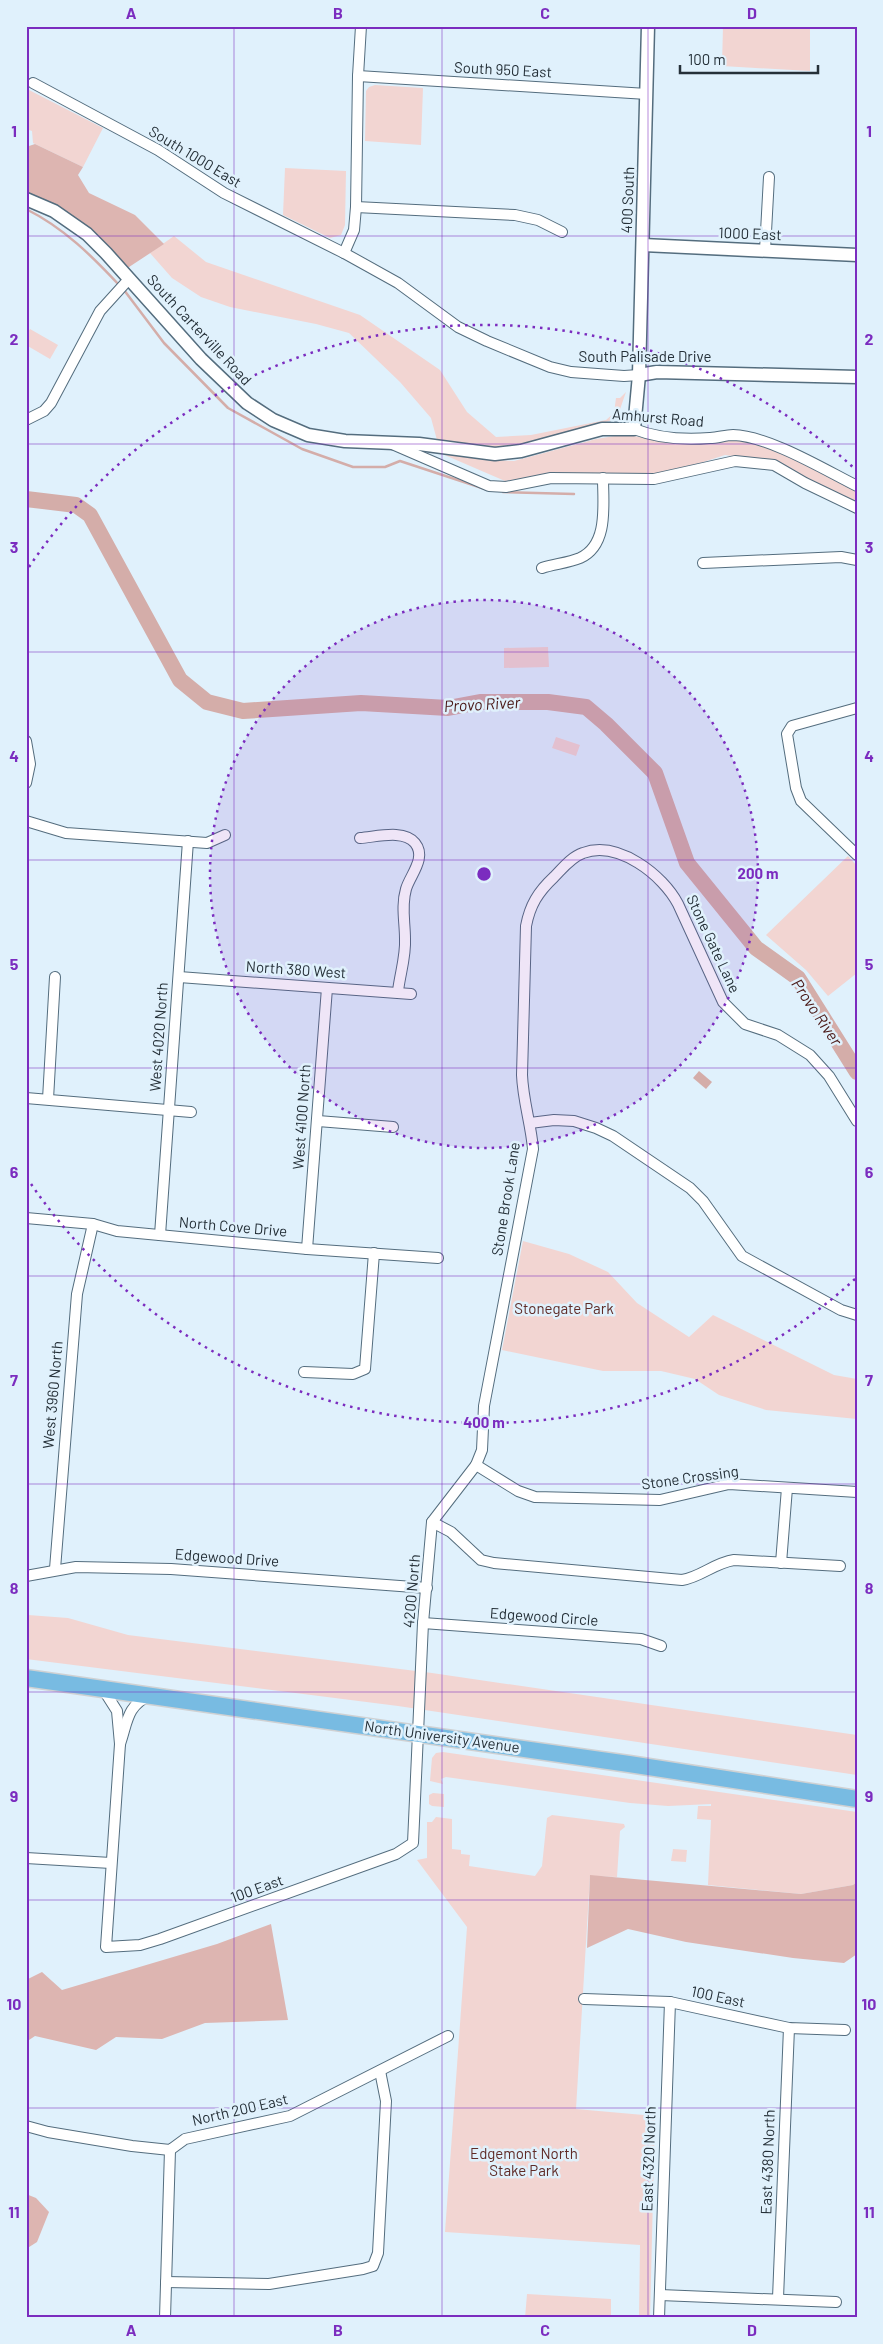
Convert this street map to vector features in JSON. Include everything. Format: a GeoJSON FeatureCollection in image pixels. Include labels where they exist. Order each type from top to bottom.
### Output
{"type":"FeatureCollection","features":[{"type":"Feature","properties":{"kind":"highway","name":"North University Avenue"},"geometry":{"type":"LineString","coordinates":[[26,1678],[857,1799]]}},
{"type":"Feature","properties":{"kind":"street"},"geometry":{"type":"LineString","coordinates":[[344,252],[354,230],[356,207],[358,76],[361,26]]}},
{"type":"Feature","properties":{"kind":"street","name":"400 South"},"geometry":{"type":"LineString","coordinates":[[634,430],[639,375],[648,26]]}},
{"type":"Feature","properties":{"kind":"street","name":"South 950 East"},"geometry":{"type":"LineString","coordinates":[[358,76],[647,94]]}},
{"type":"Feature","properties":{"kind":"street","name":"South 1000 East"},"geometry":{"type":"LineString","coordinates":[[33,83],[158,150],[224,193],[344,252]]}},
{"type":"Feature","properties":{"kind":"street"},"geometry":{"type":"LineString","coordinates":[[765,250],[770,177]]}},
{"type":"Feature","properties":{"kind":"street","name":"South Carterville Road"},"geometry":{"type":"LineString","coordinates":[[26,199],[54,210],[71,221],[106,253],[201,359],[247,404],[273,420],[308,435],[345,441],[390,443],[489,486],[506,487],[551,478],[654,479],[735,461],[774,465],[805,483],[857,508]]}},
{"type":"Feature","properties":{"kind":"street"},"geometry":{"type":"LineString","coordinates":[[356,207],[390,207],[515,215],[538,220],[562,232]]}},
{"type":"Feature","properties":{"kind":"street","name":"1000 East"},"geometry":{"type":"LineString","coordinates":[[643,245],[857,255]]}},
{"type":"Feature","properties":{"kind":"street","name":"South Palisade Drive"},"geometry":{"type":"LineString","coordinates":[[344,252],[404,287],[458,327],[486,342],[550,367],[571,372],[624,376],[657,372],[857,377]]}},
{"type":"Feature","properties":{"kind":"street"},"geometry":{"type":"LineString","coordinates":[[26,420],[36,416],[51,403],[100,311],[129,279]]}},
{"type":"Feature","properties":{"kind":"street","name":"Amhurst Road"},"geometry":{"type":"LineString","coordinates":[[390,443],[419,444],[496,454],[527,450],[602,429],[634,430],[659,436],[709,438],[733,435],[750,438],[806,460],[857,486]]}},
{"type":"Feature","properties":{"kind":"street"},"geometry":{"type":"LineString","coordinates":[[542,568],[582,557],[594,547],[602,528],[603,478]]}},
{"type":"Feature","properties":{"kind":"street"},"geometry":{"type":"LineString","coordinates":[[703,563],[841,558],[857,560]]}},
{"type":"Feature","properties":{"kind":"street"},"geometry":{"type":"LineString","coordinates":[[857,708],[792,726],[787,734],[796,788],[801,801],[857,855]]}},
{"type":"Feature","properties":{"kind":"street"},"geometry":{"type":"LineString","coordinates":[[26,741],[30,764],[26,783]]}},
{"type":"Feature","properties":{"kind":"street"},"geometry":{"type":"LineString","coordinates":[[26,821],[66,833],[188,842],[212,842],[225,835]]}},
{"type":"Feature","properties":{"kind":"street"},"geometry":{"type":"LineString","coordinates":[[360,838],[405,836],[414,842],[419,851],[418,864],[406,886],[404,898],[405,939],[398,991]]}},
{"type":"Feature","properties":{"kind":"street","name":"West 4020 North"},"geometry":{"type":"LineString","coordinates":[[160,1235],[188,842]]}},
{"type":"Feature","properties":{"kind":"street","name":"Stone Gate Lane"},"geometry":{"type":"LineString","coordinates":[[570,861],[583,853],[613,852],[640,864],[657,875],[671,890],[723,1002],[745,1024],[778,1035],[810,1056],[829,1076],[857,1122]]}},
{"type":"Feature","properties":{"kind":"street","name":"Stone Brook Lane"},"geometry":{"type":"LineString","coordinates":[[476,1465],[482,1450],[484,1406],[533,1150],[530,1123],[523,1095],[522,1076],[526,926],[530,910],[539,892],[570,861]]}},
{"type":"Feature","properties":{"kind":"street"},"geometry":{"type":"LineString","coordinates":[[48,1099],[55,977]]}},
{"type":"Feature","properties":{"kind":"street","name":"North 380 West"},"geometry":{"type":"LineString","coordinates":[[179,977],[326,988],[398,991],[411,994]]}},
{"type":"Feature","properties":{"kind":"street","name":"West 4100 North"},"geometry":{"type":"LineString","coordinates":[[307,1249],[318,1121],[326,988]]}},
{"type":"Feature","properties":{"kind":"street"},"geometry":{"type":"LineString","coordinates":[[26,1098],[192,1112]]}},
{"type":"Feature","properties":{"kind":"street"},"geometry":{"type":"LineString","coordinates":[[530,1123],[554,1120],[574,1121],[613,1136],[690,1188],[703,1200],[742,1256],[841,1310],[857,1315]]}},
{"type":"Feature","properties":{"kind":"street"},"geometry":{"type":"LineString","coordinates":[[318,1121],[392,1127]]}},
{"type":"Feature","properties":{"kind":"street","name":"North Cove Drive"},"geometry":{"type":"LineString","coordinates":[[26,1218],[93,1224],[117,1231],[307,1249],[438,1258]]}},
{"type":"Feature","properties":{"kind":"street","name":"West 3960 North"},"geometry":{"type":"LineString","coordinates":[[55,1569],[77,1294],[93,1224]]}},
{"type":"Feature","properties":{"kind":"street"},"geometry":{"type":"LineString","coordinates":[[304,1372],[353,1374],[365,1369],[374,1253]]}},
{"type":"Feature","properties":{"kind":"street"},"geometry":{"type":"LineString","coordinates":[[476,1465],[432,1522],[451,1532],[481,1560],[494,1563],[682,1580],[693,1578],[721,1562],[734,1560],[840,1566]]}},
{"type":"Feature","properties":{"kind":"street","name":"Stone Crossing"},"geometry":{"type":"LineString","coordinates":[[476,1465],[518,1491],[535,1497],[660,1500],[729,1484],[857,1492]]}},
{"type":"Feature","properties":{"kind":"street"},"geometry":{"type":"LineString","coordinates":[[781,1563],[787,1488]]}},
{"type":"Feature","properties":{"kind":"street","name":"4200 North"},"geometry":{"type":"LineString","coordinates":[[413,1844],[423,1623],[432,1522]]}},
{"type":"Feature","properties":{"kind":"street","name":"Edgewood Drive"},"geometry":{"type":"LineString","coordinates":[[26,1576],[55,1569],[76,1567],[171,1569],[427,1588]]}},
{"type":"Feature","properties":{"kind":"street","name":"Edgewood Circle"},"geometry":{"type":"LineString","coordinates":[[423,1623],[641,1639],[660,1646]]}},
{"type":"Feature","properties":{"kind":"street"},"geometry":{"type":"LineString","coordinates":[[26,1858],[111,1863],[120,1744],[117,1711],[102,1688]]}},
{"type":"Feature","properties":{"kind":"street"},"geometry":{"type":"LineString","coordinates":[[120,1744],[129,1712],[150,1695]]}},
{"type":"Feature","properties":{"kind":"street","name":"100 East"},"geometry":{"type":"LineString","coordinates":[[111,1863],[106,1947],[140,1945],[160,1940],[396,1854],[413,1844]]}},
{"type":"Feature","properties":{"kind":"street","name":"100 East"},"geometry":{"type":"LineString","coordinates":[[584,1999],[670,2002],[789,2028],[845,2030]]}},
{"type":"Feature","properties":{"kind":"street","name":"East 4320 North"},"geometry":{"type":"LineString","coordinates":[[659,2318],[670,2002]]}},
{"type":"Feature","properties":{"kind":"street","name":"East 4380 North"},"geometry":{"type":"LineString","coordinates":[[778,2298],[789,2028]]}},
{"type":"Feature","properties":{"kind":"street","name":"North 200 East"},"geometry":{"type":"LineString","coordinates":[[170,2150],[186,2139],[290,2116],[448,2036]]}},
{"type":"Feature","properties":{"kind":"street"},"geometry":{"type":"LineString","coordinates":[[166,2282],[269,2284],[373,2266],[378,2253],[386,2101],[380,2071]]}},
{"type":"Feature","properties":{"kind":"street"},"geometry":{"type":"LineString","coordinates":[[26,2126],[57,2134],[170,2150],[165,2318]]}},
{"type":"Feature","properties":{"kind":"street"},"geometry":{"type":"LineString","coordinates":[[660,2295],[778,2298],[836,2302]]}},
{"type":"Feature","properties":{"kind":"green space"},"geometry":{"type":"Polygon","coordinates":[[[723,26],[810,26],[810,71],[722,66],[723,26]]]}},
{"type":"Feature","properties":{"kind":"green space"},"geometry":{"type":"Polygon","coordinates":[[[26,60],[29,90],[103,128],[83,167],[33,143],[32,131],[26,129],[26,60]]]}},
{"type":"Feature","properties":{"kind":"green space"},"geometry":{"type":"Polygon","coordinates":[[[375,85],[423,88],[421,145],[365,141],[366,91],[369,87],[375,85]]]}},
{"type":"Feature","properties":{"kind":"green space"},"geometry":{"type":"Polygon","coordinates":[[[285,168],[346,171],[345,225],[341,235],[330,238],[283,215],[285,168]]]}},
{"type":"Feature","properties":{"kind":"green space"},"geometry":{"type":"Polygon","coordinates":[[[174,236],[206,262],[360,315],[440,370],[467,412],[496,437],[531,435],[606,420],[614,413],[616,398],[620,398],[626,392],[618,415],[612,420],[519,447],[483,447],[437,440],[431,418],[400,382],[349,333],[316,324],[230,307],[201,297],[172,278],[150,253],[174,236]]]}},
{"type":"Feature","properties":{"kind":"green space"},"geometry":{"type":"Polygon","coordinates":[[[30,329],[58,345],[50,359],[26,345],[26,335],[30,329]]]}},
{"type":"Feature","properties":{"kind":"green space"},"geometry":{"type":"Polygon","coordinates":[[[621,435],[667,441],[737,440],[776,450],[857,489],[857,503],[771,461],[725,455],[663,475],[628,477],[588,473],[551,474],[505,481],[440,453],[485,460],[514,461],[596,439],[621,435]]]}},
{"type":"Feature","properties":{"kind":"green space"},"geometry":{"type":"Polygon","coordinates":[[[548,647],[549,667],[504,668],[504,648],[548,647]]]}},
{"type":"Feature","properties":{"kind":"green space"},"geometry":{"type":"Polygon","coordinates":[[[556,737],[580,745],[576,756],[552,748],[556,737]]]}},
{"type":"Feature","properties":{"kind":"green space"},"geometry":{"type":"Polygon","coordinates":[[[848,856],[857,866],[857,973],[828,996],[806,970],[766,935],[848,856]]]}},
{"type":"Feature","properties":{"kind":"green space","name":"Stonegate Park"},"geometry":{"type":"Polygon","coordinates":[[[523,1241],[569,1254],[608,1272],[637,1303],[689,1337],[713,1315],[834,1375],[857,1379],[857,1419],[766,1410],[719,1395],[695,1379],[661,1371],[603,1371],[502,1350],[523,1241]]]}},
{"type":"Feature","properties":{"kind":"green space"},"geometry":{"type":"Polygon","coordinates":[[[29,1579],[28,1615],[68,1618],[128,1635],[432,1673],[857,1735],[857,1775],[398,1706],[26,1659],[26,1580],[29,1579]]]}},
{"type":"Feature","properties":{"kind":"green space"},"geometry":{"type":"Polygon","coordinates":[[[443,1752],[857,1812],[857,1882],[853,1885],[801,1894],[708,1885],[711,1820],[697,1819],[698,1806],[711,1806],[711,1804],[668,1806],[630,1803],[446,1777],[441,1779],[443,1784],[430,1781],[432,1758],[436,1753],[443,1752]]]}},
{"type":"Feature","properties":{"kind":"green space"},"geometry":{"type":"Polygon","coordinates":[[[433,1793],[444,1794],[444,1807],[429,1804],[429,1795],[433,1793]]]}},
{"type":"Feature","properties":{"kind":"green space","name":"Edgemont North Stake Park"},"geometry":{"type":"Polygon","coordinates":[[[552,1815],[624,1824],[625,1827],[620,1831],[617,1877],[590,1876],[576,2109],[655,2116],[650,2318],[639,2318],[640,2245],[445,2232],[467,1927],[417,1860],[427,1858],[427,1822],[432,1822],[436,1817],[452,1819],[452,1849],[461,1850],[461,1854],[470,1855],[469,1866],[535,1876],[542,1866],[547,1818],[552,1815]]]}},
{"type":"Feature","properties":{"kind":"green space"},"geometry":{"type":"Polygon","coordinates":[[[673,1849],[687,1850],[686,1862],[671,1861],[673,1849]]]}},
{"type":"Feature","properties":{"kind":"green space"},"geometry":{"type":"Polygon","coordinates":[[[527,2294],[611,2299],[611,2318],[525,2318],[527,2294]]]}},
{"type":"Feature","properties":{"kind":"shaded area"},"geometry":{"type":"Polygon","coordinates":[[[35,144],[83,167],[78,175],[89,193],[135,215],[164,244],[126,269],[92,231],[64,210],[26,194],[26,147],[35,144]]]}},
{"type":"Feature","properties":{"kind":"shaded area"},"geometry":{"type":"Polygon","coordinates":[[[699,1071],[712,1082],[706,1089],[693,1078],[699,1071]]]}},
{"type":"Feature","properties":{"kind":"shaded area"},"geometry":{"type":"Polygon","coordinates":[[[590,1875],[801,1894],[853,1885],[857,1882],[857,1954],[844,1963],[793,1958],[686,1942],[628,1929],[587,1948],[590,1875]]]}},
{"type":"Feature","properties":{"kind":"shaded area"},"geometry":{"type":"Polygon","coordinates":[[[271,1924],[288,2020],[205,2023],[162,2039],[116,2037],[96,2050],[35,2036],[26,2042],[26,1980],[42,1972],[62,1990],[217,1944],[271,1924]]]}},
{"type":"Feature","properties":{"kind":"shaded area"},"geometry":{"type":"Polygon","coordinates":[[[26,2194],[36,2198],[49,2212],[37,2242],[26,2249],[26,2194]]]}},
{"type":"Feature","properties":{"kind":"waterway"},"geometry":{"type":"LineString","coordinates":[[26,209],[53,225],[77,243],[120,286]]}},
{"type":"Feature","properties":{"kind":"waterway"},"geometry":{"type":"LineString","coordinates":[[124,290],[164,343],[228,408],[302,449],[353,467],[385,467],[400,461],[485,489]]}},
{"type":"Feature","properties":{"kind":"waterway"},"geometry":{"type":"LineString","coordinates":[[503,492],[574,494]]}},
{"type":"Feature","properties":{"kind":"waterway","name":"Provo River"},"geometry":{"type":"LineString","coordinates":[[26,499],[76,505],[90,515],[180,680],[207,702],[243,711],[361,703],[448,708],[480,702],[548,702],[586,707],[606,724],[655,773],[687,863],[756,948],[798,978],[857,1072]]}}]}
